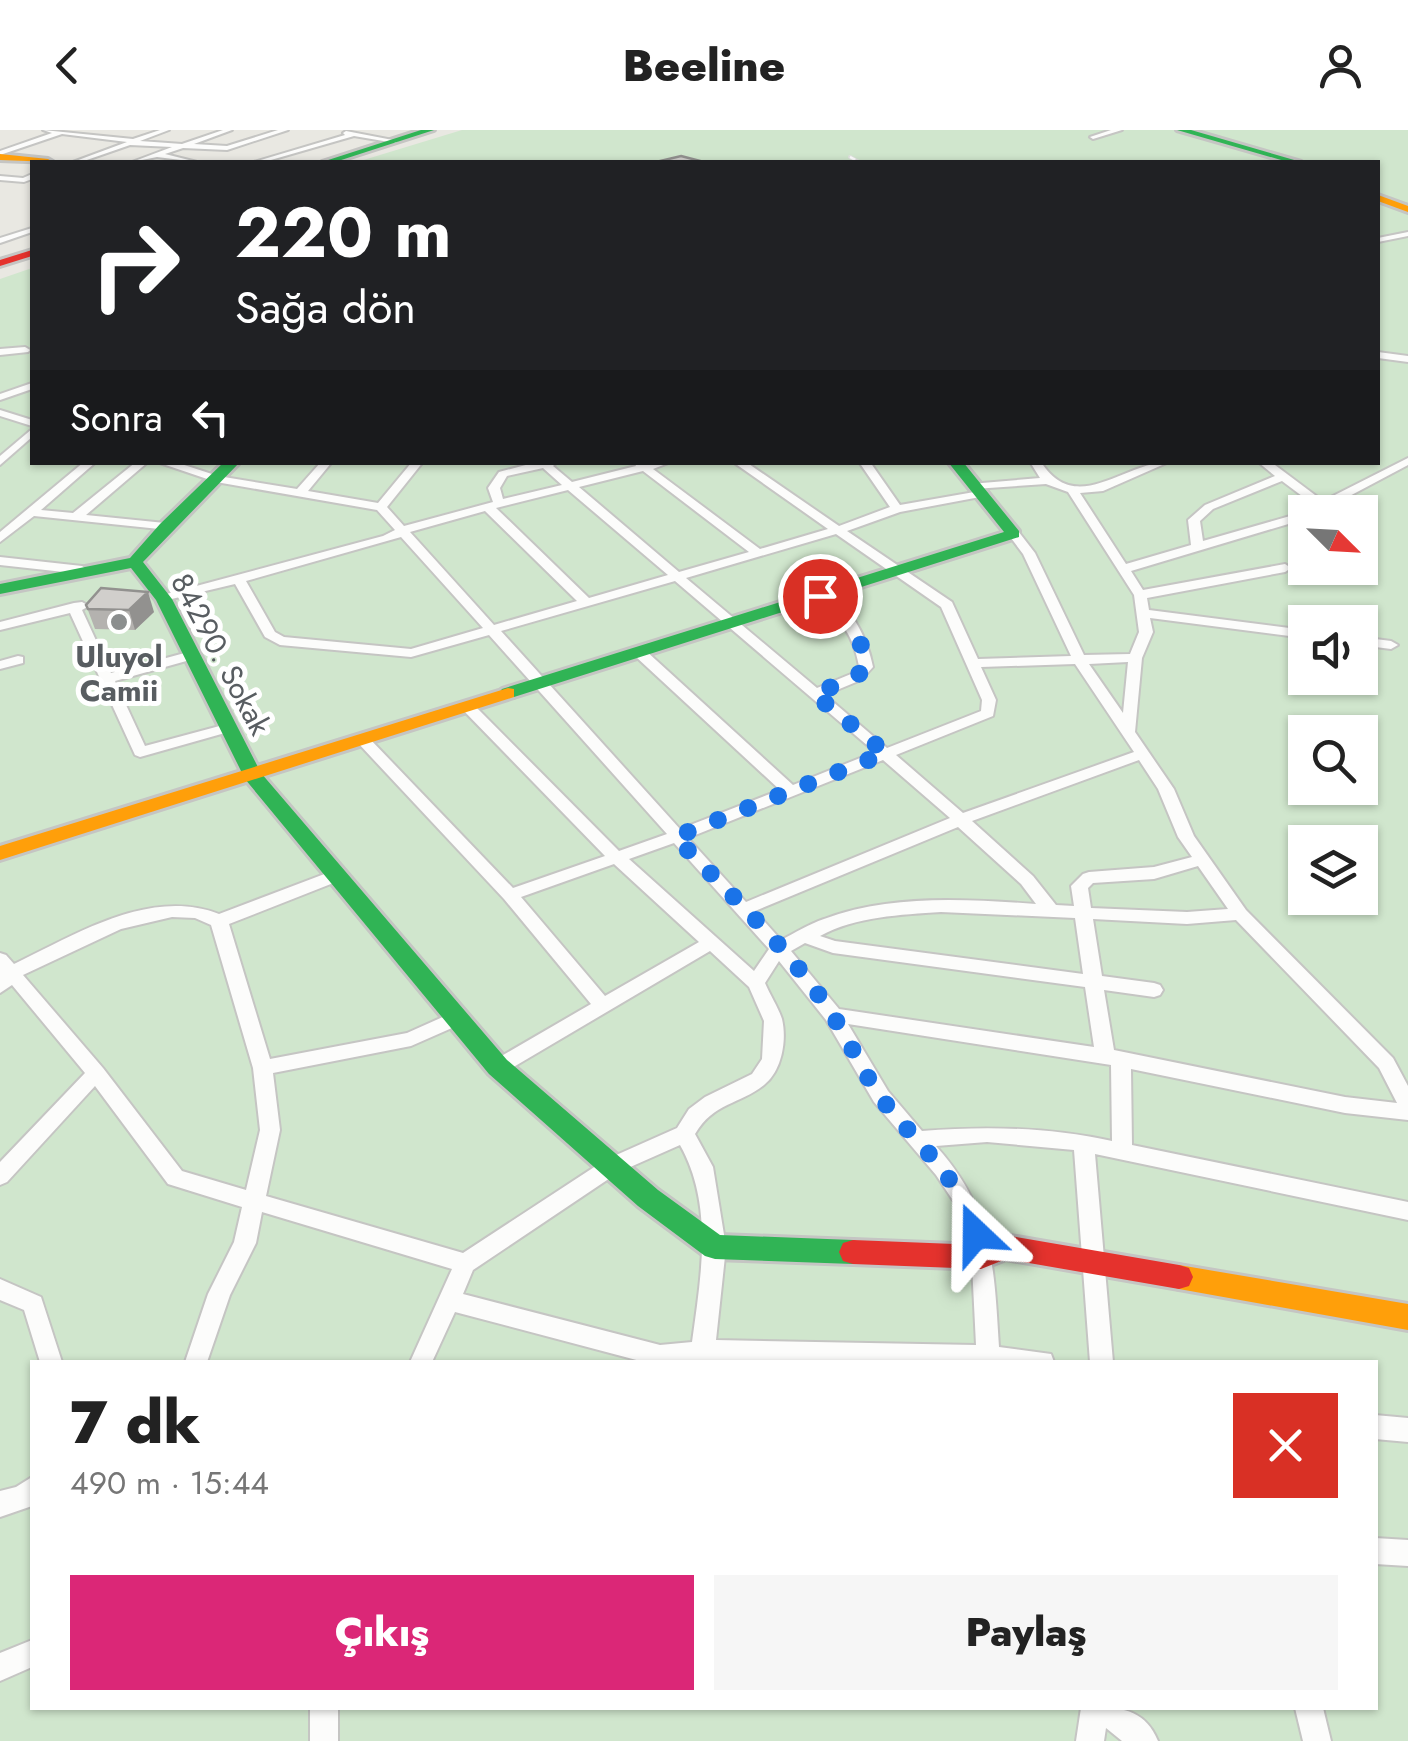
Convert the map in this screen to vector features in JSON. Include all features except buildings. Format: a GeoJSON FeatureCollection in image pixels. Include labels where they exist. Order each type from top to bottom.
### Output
{"type":"FeatureCollection","features":[{"type":"Feature","properties":{"kind":"street"},"geometry":{"type":"LineString","coordinates":[[46,130],[180,147],[227,148],[286,130]]}},
{"type":"Feature","properties":{"kind":"street"},"geometry":{"type":"LineString","coordinates":[[82,160],[166,130]]}},
{"type":"Feature","properties":{"kind":"street"},"geometry":{"type":"LineString","coordinates":[[142,160],[228,130]]}},
{"type":"Feature","properties":{"kind":"street"},"geometry":{"type":"LineString","coordinates":[[330,130],[398,150]]}},
{"type":"Feature","properties":{"kind":"street"},"geometry":{"type":"LineString","coordinates":[[339,160],[398,150],[430,130]]}},
{"type":"Feature","properties":{"kind":"street"},"geometry":{"type":"LineString","coordinates":[[353,160],[398,150],[443,130]]}},
{"type":"Feature","properties":{"kind":"street"},"geometry":{"type":"LineString","coordinates":[[1093,137],[1119,130]]}},
{"type":"Feature","properties":{"kind":"street"},"geometry":{"type":"LineString","coordinates":[[1181,130],[1289,160]]}},
{"type":"Feature","properties":{"kind":"street"},"geometry":{"type":"LineString","coordinates":[[5,152],[61,132]]}},
{"type":"Feature","properties":{"kind":"street"},"geometry":{"type":"LineString","coordinates":[[265,160],[354,134]]}},
{"type":"Feature","properties":{"kind":"street"},"geometry":{"type":"LineString","coordinates":[[0,145],[5,152],[39,160]]}},
{"type":"Feature","properties":{"kind":"street"},"geometry":{"type":"LineString","coordinates":[[158,154],[185,160]]}},
{"type":"Feature","properties":{"kind":"street"},"geometry":{"type":"LineString","coordinates":[[0,178],[30,176]]}},
{"type":"Feature","properties":{"kind":"street"},"geometry":{"type":"LineString","coordinates":[[1380,199],[1408,209]]}},
{"type":"Feature","properties":{"kind":"street"},"geometry":{"type":"LineString","coordinates":[[12,261],[30,233]]}},
{"type":"Feature","properties":{"kind":"street"},"geometry":{"type":"LineString","coordinates":[[1380,240],[1408,234]]}},
{"type":"Feature","properties":{"kind":"street"},"geometry":{"type":"LineString","coordinates":[[0,352],[25,350]]}},
{"type":"Feature","properties":{"kind":"street"},"geometry":{"type":"LineString","coordinates":[[1380,355],[1408,358]]}},
{"type":"Feature","properties":{"kind":"street"},"geometry":{"type":"LineString","coordinates":[[0,396],[30,387]]}},
{"type":"Feature","properties":{"kind":"street"},"geometry":{"type":"LineString","coordinates":[[0,413],[30,422]]}},
{"type":"Feature","properties":{"kind":"street"},"geometry":{"type":"LineString","coordinates":[[0,462],[30,434]]}},
{"type":"Feature","properties":{"kind":"street"},"geometry":{"type":"LineString","coordinates":[[1344,495],[1408,461]]}},
{"type":"Feature","properties":{"kind":"street"},"geometry":{"type":"LineString","coordinates":[[0,538],[87,465]]}},
{"type":"Feature","properties":{"kind":"street"},"geometry":{"type":"LineString","coordinates":[[76,517],[139,465]]}},
{"type":"Feature","properties":{"kind":"street"},"geometry":{"type":"LineString","coordinates":[[183,465],[225,471],[300,494],[381,506],[403,530],[675,837],[745,909],[833,1015],[859,1065],[890,1109],[920,1139],[970,1211],[981,1257],[988,1356]]}},
{"type":"Feature","properties":{"kind":"street"},"geometry":{"type":"LineString","coordinates":[[300,494],[324,465]]}},
{"type":"Feature","properties":{"kind":"street"},"geometry":{"type":"LineString","coordinates":[[381,506],[415,465]]}},
{"type":"Feature","properties":{"kind":"street"},"geometry":{"type":"LineString","coordinates":[[539,465],[503,474],[494,488],[494,506],[587,603]]}},
{"type":"Feature","properties":{"kind":"street"},"geometry":{"type":"LineString","coordinates":[[549,465],[674,578],[886,753],[1027,880],[1050,910]]}},
{"type":"Feature","properties":{"kind":"street"},"geometry":{"type":"LineString","coordinates":[[153,593],[238,580],[642,465],[758,553]]}},
{"type":"Feature","properties":{"kind":"street"},"geometry":{"type":"LineString","coordinates":[[510,895],[675,837],[988,713],[990,700],[946,605],[902,571],[742,465]]}},
{"type":"Feature","properties":{"kind":"street"},"geometry":{"type":"LineString","coordinates":[[866,465],[897,509]]}},
{"type":"Feature","properties":{"kind":"street"},"geometry":{"type":"LineString","coordinates":[[833,1015],[1113,1057],[1345,1105],[1408,1108],[1386,1063],[1240,914],[1202,860],[1186,837],[1166,789],[1139,755],[1079,659],[1029,554],[958,465]]}},
{"type":"Feature","properties":{"kind":"street"},"geometry":{"type":"LineString","coordinates":[[1037,465],[1047,481]]}},
{"type":"Feature","properties":{"kind":"street"},"geometry":{"type":"LineString","coordinates":[[238,580],[270,634],[286,643],[402,654],[838,530],[897,509],[977,490],[1047,481],[1072,490],[1098,489],[1150,465]]}},
{"type":"Feature","properties":{"kind":"street"},"geometry":{"type":"LineString","coordinates":[[1267,465],[1308,495]]}},
{"type":"Feature","properties":{"kind":"street"},"geometry":{"type":"LineString","coordinates":[[0,589],[135,562],[165,527],[225,471]]}},
{"type":"Feature","properties":{"kind":"street"},"geometry":{"type":"LineString","coordinates":[[1198,548],[1194,520],[1208,507],[1284,478]]}},
{"type":"Feature","properties":{"kind":"street"},"geometry":{"type":"LineString","coordinates":[[1072,490],[1140,594],[1146,632],[1136,658],[1128,734]]}},
{"type":"Feature","properties":{"kind":"street"},"geometry":{"type":"LineString","coordinates":[[32,512],[165,527]]}},
{"type":"Feature","properties":{"kind":"street"},"geometry":{"type":"LineString","coordinates":[[1123,569],[1288,520]]}},
{"type":"Feature","properties":{"kind":"street"},"geometry":{"type":"LineString","coordinates":[[0,854],[1014,534]]}},
{"type":"Feature","properties":{"kind":"street"},"geometry":{"type":"LineString","coordinates":[[0,561],[82,570]]}},
{"type":"Feature","properties":{"kind":"street","name":"84290. Sokak"},"geometry":{"type":"LineString","coordinates":[[135,562],[192,656],[252,775],[454,1020],[498,1066],[612,1166],[714,1248]]}},
{"type":"Feature","properties":{"kind":"street"},"geometry":{"type":"LineString","coordinates":[[1140,594],[1285,568]]}},
{"type":"Feature","properties":{"kind":"street"},"geometry":{"type":"LineString","coordinates":[[814,694],[856,677],[866,667],[862,644],[846,614],[820,596]]}},
{"type":"Feature","properties":{"kind":"street"},"geometry":{"type":"LineString","coordinates":[[0,626],[90,604]]}},
{"type":"Feature","properties":{"kind":"street"},"geometry":{"type":"LineString","coordinates":[[74,608],[140,752],[227,728]]}},
{"type":"Feature","properties":{"kind":"street"},"geometry":{"type":"LineString","coordinates":[[1144,612],[1288,632]]}},
{"type":"Feature","properties":{"kind":"street"},"geometry":{"type":"LineString","coordinates":[[1378,644],[1391,646]]}},
{"type":"Feature","properties":{"kind":"street"},"geometry":{"type":"LineString","coordinates":[[640,653],[788,790]]}},
{"type":"Feature","properties":{"kind":"street"},"geometry":{"type":"LineString","coordinates":[[106,679],[192,656]]}},
{"type":"Feature","properties":{"kind":"street"},"geometry":{"type":"LineString","coordinates":[[972,664],[1136,658]]}},
{"type":"Feature","properties":{"kind":"street"},"geometry":{"type":"LineString","coordinates":[[0,664],[18,660]]}},
{"type":"Feature","properties":{"kind":"street"},"geometry":{"type":"LineString","coordinates":[[422,1360],[465,1263],[612,1166],[684,1134],[696,1115],[759,1079],[772,1060],[773,1021],[756,984],[615,856],[468,707]]}},
{"type":"Feature","properties":{"kind":"street"},"geometry":{"type":"LineString","coordinates":[[363,740],[510,895],[601,1004]]}},
{"type":"Feature","properties":{"kind":"street"},"geometry":{"type":"LineString","coordinates":[[745,909],[960,820],[1139,755]]}},
{"type":"Feature","properties":{"kind":"street"},"geometry":{"type":"LineString","coordinates":[[1122,1151],[1113,1057],[1078,890],[1089,878],[1154,872],[1202,860]]}},
{"type":"Feature","properties":{"kind":"street"},"geometry":{"type":"LineString","coordinates":[[219,921],[335,876]]}},
{"type":"Feature","properties":{"kind":"street"},"geometry":{"type":"LineString","coordinates":[[756,984],[779,949],[833,918],[878,911],[1050,910],[1196,920],[1240,914]]}},
{"type":"Feature","properties":{"kind":"street"},"geometry":{"type":"LineString","coordinates":[[197,1360],[219,1294],[244,1243],[254,1199],[270,1130],[264,1068],[219,921],[210,915],[183,912],[128,919],[4,972],[96,1073],[175,1178],[254,1199],[286,1213],[465,1263]]}},
{"type":"Feature","properties":{"kind":"street"},"geometry":{"type":"LineString","coordinates":[[803,936],[834,947],[1154,990]]}},
{"type":"Feature","properties":{"kind":"street"},"geometry":{"type":"LineString","coordinates":[[498,1066],[712,942]]}},
{"type":"Feature","properties":{"kind":"street"},"geometry":{"type":"LineString","coordinates":[[264,1068],[411,1039],[454,1020]]}},
{"type":"Feature","properties":{"kind":"street"},"geometry":{"type":"LineString","coordinates":[[0,1176],[96,1073]]}},
{"type":"Feature","properties":{"kind":"street"},"geometry":{"type":"LineString","coordinates":[[684,1134],[703,1167],[714,1248],[703,1357]]}},
{"type":"Feature","properties":{"kind":"street"},"geometry":{"type":"LineString","coordinates":[[920,1139],[987,1134],[1084,1143],[1408,1211]]}},
{"type":"Feature","properties":{"kind":"street"},"geometry":{"type":"LineString","coordinates":[[1084,1143],[1101,1360]]}},
{"type":"Feature","properties":{"kind":"street"},"geometry":{"type":"LineString","coordinates":[[714,1248],[981,1257],[1005,1247],[1408,1317]]}},
{"type":"Feature","properties":{"kind":"street"},"geometry":{"type":"LineString","coordinates":[[0,1290],[33,1304],[50,1360]]}},
{"type":"Feature","properties":{"kind":"street"},"geometry":{"type":"LineString","coordinates":[[449,1300],[660,1356],[988,1356],[1025,1360]]}},
{"type":"Feature","properties":{"kind":"street"},"geometry":{"type":"LineString","coordinates":[[1378,1428],[1408,1430]]}},
{"type":"Feature","properties":{"kind":"street"},"geometry":{"type":"LineString","coordinates":[[0,1504],[23,1498],[30,1491]]}},
{"type":"Feature","properties":{"kind":"street"},"geometry":{"type":"LineString","coordinates":[[1378,1550],[1408,1553]]}},
{"type":"Feature","properties":{"kind":"street"},"geometry":{"type":"LineString","coordinates":[[0,1667],[30,1655]]}},
{"type":"Feature","properties":{"kind":"street"},"geometry":{"type":"LineString","coordinates":[[324,1710],[324,1741]]}},
{"type":"Feature","properties":{"kind":"street"},"geometry":{"type":"LineString","coordinates":[[1090,1741],[1094,1710]]}},
{"type":"Feature","properties":{"kind":"street"},"geometry":{"type":"LineString","coordinates":[[1106,1710],[1144,1741]]}},
{"type":"Feature","properties":{"kind":"street"},"geometry":{"type":"LineString","coordinates":[[1310,1710],[1317,1741]]}},
{"type":"Feature","properties":{"kind":"green space"},"geometry":{"type":"Polygon","coordinates":[[[462,130],[1408,130],[1408,1741],[0,1741],[0,279],[30,269],[30,465],[1380,465],[1380,160],[364,160],[462,130]]]}},
{"type":"Feature","properties":{"kind":"railway"},"geometry":{"type":"LineString","coordinates":[[850,157],[855,160]]}},
{"type":"Feature","properties":{"kind":"traffic: fast"},"geometry":{"type":"LineString","coordinates":[[333,160],[430,130]]}},
{"type":"Feature","properties":{"kind":"traffic: fast"},"geometry":{"type":"LineString","coordinates":[[1181,130],[1289,160]]}},
{"type":"Feature","properties":{"kind":"traffic: fast"},"geometry":{"type":"LineString","coordinates":[[0,589],[135,562],[165,527],[230,465]]}},
{"type":"Feature","properties":{"kind":"traffic: fast"},"geometry":{"type":"LineString","coordinates":[[508,693],[1014,534],[957,465]]}},
{"type":"Feature","properties":{"kind":"traffic: fast"},"geometry":{"type":"LineString","coordinates":[[135,562],[164,599],[252,775],[498,1067],[648,1198],[715,1247],[853,1252]]}},
{"type":"Feature","properties":{"kind":"traffic: slow"},"geometry":{"type":"LineString","coordinates":[[0,157],[30,160]]}},
{"type":"Feature","properties":{"kind":"traffic: slow"},"geometry":{"type":"LineString","coordinates":[[1380,199],[1408,209]]}},
{"type":"Feature","properties":{"kind":"traffic: slow"},"geometry":{"type":"LineString","coordinates":[[0,853],[508,693]]}},
{"type":"Feature","properties":{"kind":"traffic: slow"},"geometry":{"type":"LineString","coordinates":[[1179,1277],[1408,1317]]}},
{"type":"Feature","properties":{"kind":"traffic: jam"},"geometry":{"type":"LineString","coordinates":[[0,263],[30,254]]}},
{"type":"Feature","properties":{"kind":"traffic: jam"},"geometry":{"type":"LineString","coordinates":[[853,1252],[981,1257],[1005,1247],[1179,1277]]}},
{"type":"Feature","properties":{"kind":"place","name":"Uluyol Camii"},"geometry":{"type":"Point","coordinates":[119,622]}},
{"type":"Feature","properties":{"kind":"route"},"geometry":{"type":"LineString","coordinates":[[820,596],[846,614],[862,644],[866,667],[856,677],[814,694],[886,753],[675,837],[745,909],[833,1015],[859,1065],[890,1109],[920,1139],[953,1184],[970,1211],[976,1234]]}}]}
